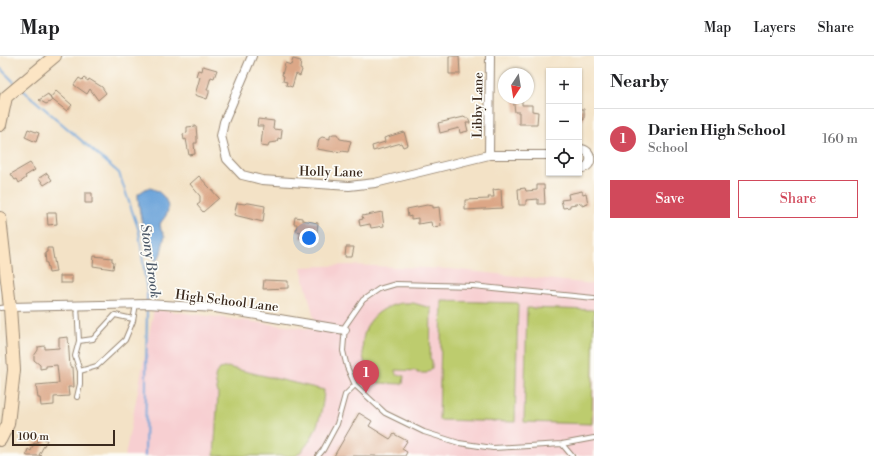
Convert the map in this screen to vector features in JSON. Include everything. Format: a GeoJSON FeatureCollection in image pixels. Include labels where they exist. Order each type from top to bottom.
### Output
{"type":"FeatureCollection","features":[{"type":"Feature","properties":{"kind":"main road"},"geometry":{"type":"LineString","coordinates":[[0,125],[6,97],[55,56]]}},
{"type":"Feature","properties":{"kind":"main road"},"geometry":{"type":"LineString","coordinates":[[0,218],[5,308],[14,370],[8,424],[0,440]]}},
{"type":"Feature","properties":{"kind":"street","name":"Holly Lane"},"geometry":{"type":"LineString","coordinates":[[252,56],[224,122],[221,136],[227,159],[242,175],[262,180],[349,186],[375,183],[489,155],[546,155]]}},
{"type":"Feature","properties":{"kind":"street","name":"Libby Lane"},"geometry":{"type":"LineString","coordinates":[[489,155],[490,56]]}},
{"type":"Feature","properties":{"kind":"street"},"geometry":{"type":"LineString","coordinates":[[582,149],[591,151],[593,161],[588,167],[582,169]]}},
{"type":"Feature","properties":{"kind":"street","name":"High School Lane"},"geometry":{"type":"LineString","coordinates":[[5,308],[136,304],[214,308],[345,330]]}},
{"type":"Feature","properties":{"kind":"lane"},"geometry":{"type":"LineString","coordinates":[[594,298],[473,286],[396,284],[379,289],[363,300],[345,326],[343,351],[347,367],[355,385],[385,413],[424,432],[459,443],[493,448],[562,444],[594,438]]}},
{"type":"Feature","properties":{"kind":"lane"},"geometry":{"type":"LineString","coordinates":[[80,371],[97,366],[125,340],[133,319],[136,304]]}},
{"type":"Feature","properties":{"kind":"lane"},"geometry":{"type":"LineString","coordinates":[[77,305],[78,342],[75,356],[80,371],[80,384],[77,396]]}},
{"type":"Feature","properties":{"kind":"lane"},"geometry":{"type":"LineString","coordinates":[[78,342],[92,339],[115,316],[133,319]]}},
{"type":"Feature","properties":{"kind":"lane"},"geometry":{"type":"LineString","coordinates":[[318,456],[323,450],[337,424],[345,395],[355,385]]}},
{"type":"Feature","properties":{"kind":"lane"},"geometry":{"type":"LineString","coordinates":[[562,444],[572,456]]}},
{"type":"Feature","properties":{"kind":"shaded area"},"geometry":{"type":"Polygon","coordinates":[[[348,265],[450,269],[594,284],[594,456],[125,456],[154,309],[317,330],[301,267],[348,265]]]}},
{"type":"Feature","properties":{"kind":"green space"},"geometry":{"type":"Polygon","coordinates":[[[442,301],[518,303],[515,422],[439,420],[442,301]]]}},
{"type":"Feature","properties":{"kind":"green space"},"geometry":{"type":"Polygon","coordinates":[[[401,303],[413,303],[431,308],[430,359],[432,360],[432,368],[427,373],[396,370],[396,375],[404,376],[403,384],[378,383],[378,375],[371,375],[371,370],[367,370],[362,347],[364,337],[367,327],[372,319],[389,307],[401,303]]]}},
{"type":"Feature","properties":{"kind":"green space"},"geometry":{"type":"Polygon","coordinates":[[[527,308],[594,310],[592,424],[524,422],[527,308]]]}},
{"type":"Feature","properties":{"kind":"green space"},"geometry":{"type":"Polygon","coordinates":[[[227,367],[324,390],[322,408],[317,426],[308,443],[296,456],[214,456],[218,394],[215,378],[216,373],[220,369],[227,367]]]}},
{"type":"Feature","properties":{"kind":"water"},"geometry":{"type":"Polygon","coordinates":[[[147,188],[155,190],[163,196],[168,204],[166,214],[160,224],[161,230],[165,236],[158,260],[155,260],[149,246],[139,209],[138,194],[147,188]]]}},
{"type":"Feature","properties":{"kind":"building"},"geometry":{"type":"Polygon","coordinates":[[[449,56],[459,56],[460,74],[449,74],[449,56]]]}},
{"type":"Feature","properties":{"kind":"building"},"geometry":{"type":"Polygon","coordinates":[[[293,59],[301,61],[300,69],[302,70],[300,76],[296,74],[292,87],[286,85],[287,82],[283,81],[284,76],[282,75],[285,63],[291,65],[293,59]]]}},
{"type":"Feature","properties":{"kind":"building"},"geometry":{"type":"Polygon","coordinates":[[[203,66],[217,70],[214,78],[211,77],[207,90],[209,90],[209,93],[207,99],[195,95],[200,77],[196,76],[198,70],[202,71],[203,66]]]}},
{"type":"Feature","properties":{"kind":"building"},"geometry":{"type":"Polygon","coordinates":[[[79,78],[82,80],[84,78],[88,81],[89,79],[102,87],[106,93],[98,100],[90,89],[87,94],[74,85],[79,78]]]}},
{"type":"Feature","properties":{"kind":"building"},"geometry":{"type":"Polygon","coordinates":[[[56,91],[72,105],[67,111],[50,98],[56,91]]]}},
{"type":"Feature","properties":{"kind":"building"},"geometry":{"type":"Polygon","coordinates":[[[48,94],[52,101],[46,104],[39,100],[48,94]]]}},
{"type":"Feature","properties":{"kind":"building"},"geometry":{"type":"Polygon","coordinates":[[[514,104],[532,105],[532,111],[538,112],[537,124],[519,124],[519,112],[515,112],[514,104]]]}},
{"type":"Feature","properties":{"kind":"building"},"geometry":{"type":"Polygon","coordinates":[[[582,109],[584,109],[584,120],[582,120],[582,109]]]}},
{"type":"Feature","properties":{"kind":"building"},"geometry":{"type":"Polygon","coordinates":[[[464,117],[468,118],[470,123],[466,123],[468,131],[460,133],[459,128],[440,133],[438,123],[464,117]]]}},
{"type":"Feature","properties":{"kind":"building"},"geometry":{"type":"Polygon","coordinates":[[[258,119],[274,121],[273,129],[282,130],[281,139],[278,138],[277,142],[269,143],[268,147],[261,146],[263,126],[257,126],[258,119]]]}},
{"type":"Feature","properties":{"kind":"building"},"geometry":{"type":"Polygon","coordinates":[[[196,126],[197,143],[194,143],[195,154],[189,155],[186,139],[184,140],[183,134],[187,133],[187,127],[196,126]]]}},
{"type":"Feature","properties":{"kind":"building"},"geometry":{"type":"Polygon","coordinates":[[[28,129],[39,133],[36,142],[25,137],[28,129]]]}},
{"type":"Feature","properties":{"kind":"building"},"geometry":{"type":"Polygon","coordinates":[[[404,132],[408,145],[403,147],[401,143],[373,151],[372,146],[385,142],[384,138],[404,132]]]}},
{"type":"Feature","properties":{"kind":"building"},"geometry":{"type":"Polygon","coordinates":[[[337,134],[340,139],[351,141],[348,152],[335,152],[317,149],[319,139],[322,137],[330,139],[330,136],[337,134]]]}},
{"type":"Feature","properties":{"kind":"building"},"geometry":{"type":"Polygon","coordinates":[[[30,163],[35,170],[25,176],[26,178],[19,183],[11,174],[30,163]]]}},
{"type":"Feature","properties":{"kind":"building"},"geometry":{"type":"Polygon","coordinates":[[[47,173],[52,180],[44,185],[39,178],[47,173]]]}},
{"type":"Feature","properties":{"kind":"building"},"geometry":{"type":"Polygon","coordinates":[[[199,176],[219,198],[203,212],[197,205],[200,203],[200,196],[190,184],[199,176]]]}},
{"type":"Feature","properties":{"kind":"building"},"geometry":{"type":"Polygon","coordinates":[[[537,185],[544,185],[545,204],[538,204],[538,199],[526,200],[526,205],[519,205],[518,189],[525,188],[526,191],[537,190],[537,185]]]}},
{"type":"Feature","properties":{"kind":"building"},"geometry":{"type":"Polygon","coordinates":[[[501,189],[502,208],[465,210],[465,200],[489,199],[488,197],[494,197],[493,190],[501,189]]]}},
{"type":"Feature","properties":{"kind":"building"},"geometry":{"type":"Polygon","coordinates":[[[582,191],[583,194],[586,193],[588,204],[582,206],[582,203],[563,208],[561,200],[569,199],[568,194],[582,191]]]}},
{"type":"Feature","properties":{"kind":"building"},"geometry":{"type":"Polygon","coordinates":[[[85,193],[92,193],[92,203],[85,203],[85,193]]]}},
{"type":"Feature","properties":{"kind":"building"},"geometry":{"type":"Polygon","coordinates":[[[237,203],[249,203],[265,206],[263,222],[234,215],[237,203]]]}},
{"type":"Feature","properties":{"kind":"building"},"geometry":{"type":"Polygon","coordinates":[[[427,205],[433,206],[433,208],[439,207],[441,226],[432,227],[431,222],[418,224],[418,218],[411,219],[411,216],[408,217],[407,209],[427,205]]]}},
{"type":"Feature","properties":{"kind":"building"},"geometry":{"type":"Polygon","coordinates":[[[382,212],[384,226],[371,228],[370,224],[360,226],[359,220],[363,219],[362,216],[382,212]]]}},
{"type":"Feature","properties":{"kind":"building"},"geometry":{"type":"Polygon","coordinates":[[[47,213],[56,213],[57,224],[48,225],[47,213]]]}},
{"type":"Feature","properties":{"kind":"building"},"geometry":{"type":"Polygon","coordinates":[[[295,217],[318,223],[316,240],[300,238],[301,232],[296,231],[297,224],[294,224],[295,217]]]}},
{"type":"Feature","properties":{"kind":"building"},"geometry":{"type":"Polygon","coordinates":[[[346,247],[354,247],[352,257],[345,257],[346,247]]]}},
{"type":"Feature","properties":{"kind":"building"},"geometry":{"type":"Polygon","coordinates":[[[47,248],[52,248],[56,272],[49,273],[45,253],[47,252],[47,248]]]}},
{"type":"Feature","properties":{"kind":"building"},"geometry":{"type":"Polygon","coordinates":[[[94,256],[112,258],[112,261],[114,262],[113,269],[93,266],[94,256]]]}},
{"type":"Feature","properties":{"kind":"building"},"geometry":{"type":"Polygon","coordinates":[[[60,276],[72,276],[72,283],[60,283],[60,276]]]}},
{"type":"Feature","properties":{"kind":"building"},"geometry":{"type":"Polygon","coordinates":[[[264,280],[288,281],[288,288],[263,289],[264,280]]]}},
{"type":"Feature","properties":{"kind":"building"},"geometry":{"type":"Polygon","coordinates":[[[68,337],[70,367],[73,367],[74,387],[68,387],[69,396],[54,397],[54,405],[41,406],[36,385],[59,383],[57,365],[46,366],[46,368],[40,369],[40,365],[34,360],[34,356],[38,350],[38,347],[45,346],[45,349],[59,348],[59,338],[68,337]]]}},
{"type":"Feature","properties":{"kind":"building"},"geometry":{"type":"Polygon","coordinates":[[[359,413],[372,421],[369,426],[390,439],[394,434],[407,441],[402,449],[407,452],[405,456],[334,456],[359,413]]]}},
{"type":"Feature","properties":{"kind":"building"},"geometry":{"type":"Polygon","coordinates":[[[40,437],[47,440],[39,455],[42,456],[26,455],[28,449],[31,451],[34,443],[36,444],[40,437]]]}},
{"type":"Feature","properties":{"kind":"waterway","name":"Stony Brook"},"geometry":{"type":"LineString","coordinates":[[0,68],[14,82]]}},
{"type":"Feature","properties":{"kind":"waterway","name":"Stony Brook"},"geometry":{"type":"LineString","coordinates":[[24,91],[119,173],[139,231],[147,301]]}},
{"type":"Feature","properties":{"kind":"waterway","name":"Stony Brook"},"geometry":{"type":"LineString","coordinates":[[145,456],[147,305]]}},
{"type":"Feature","properties":{"kind":"place","name":"Darien High School"},"geometry":{"type":"Point","coordinates":[366,393]}}]}
